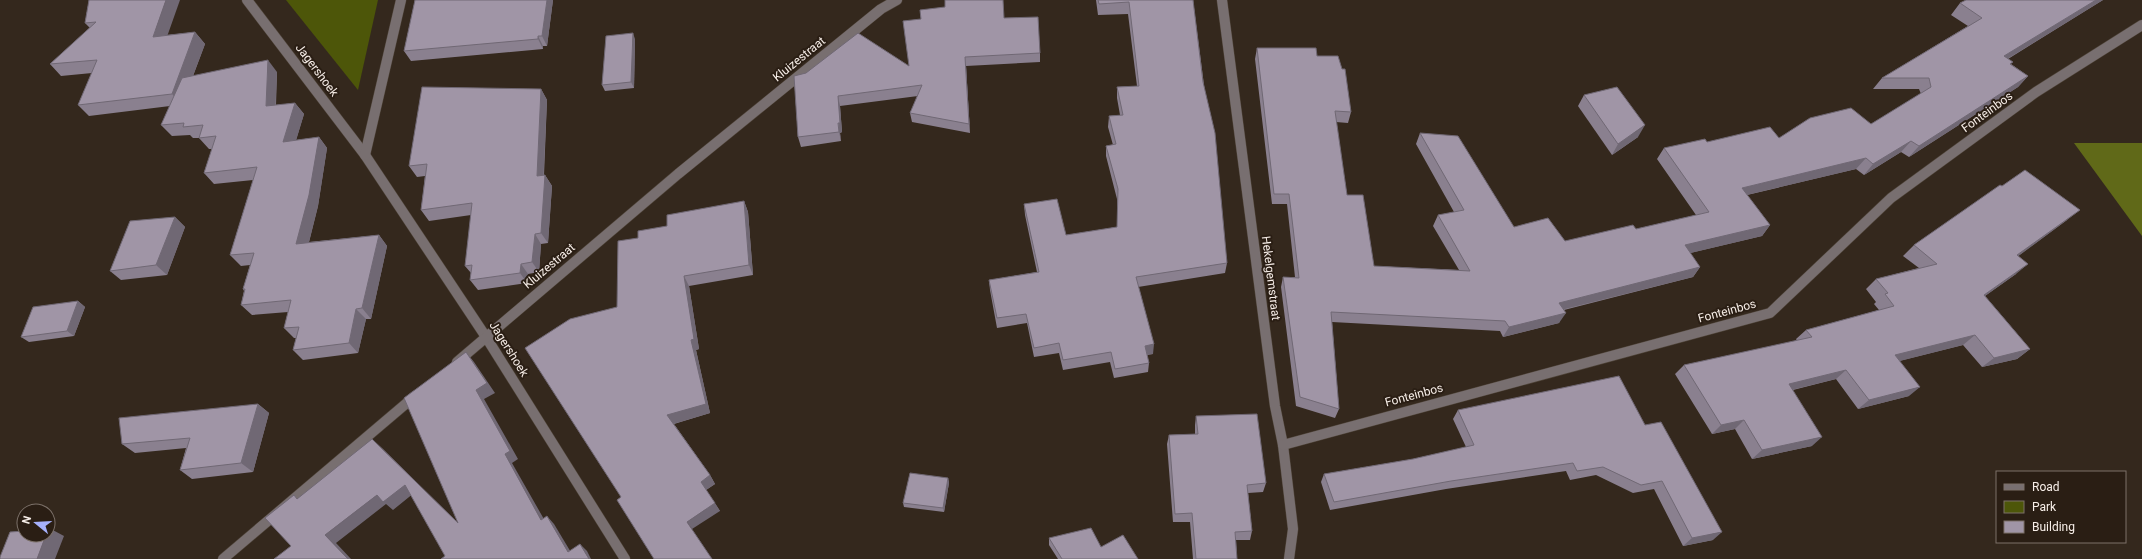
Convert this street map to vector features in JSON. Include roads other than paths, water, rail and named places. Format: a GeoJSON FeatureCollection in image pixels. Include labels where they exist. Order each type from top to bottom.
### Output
{"type":"FeatureCollection","features":[{"type":"Feature","properties":{"kind":"street","name":"Jagershoek"},"geometry":{"type":"LineString","coordinates":[[247,0],[365,155],[486,337],[625,559]]}},
{"type":"Feature","properties":{"kind":"street"},"geometry":{"type":"LineString","coordinates":[[365,155],[401,0]]}},
{"type":"Feature","properties":{"kind":"street","name":"Kluizestraat"},"geometry":{"type":"LineString","coordinates":[[447,370],[678,174],[881,10],[897,0]]}},
{"type":"Feature","properties":{"kind":"street","name":"Hekelgemstraat"},"geometry":{"type":"LineString","coordinates":[[1222,0],[1275,406],[1283,445],[1293,529],[1288,559]]}},
{"type":"Feature","properties":{"kind":"street","name":"Fonteinbos"},"geometry":{"type":"LineString","coordinates":[[1283,445],[1770,313],[1891,198],[2036,92],[2142,25]]}},
{"type":"Feature","properties":{"kind":"street"},"geometry":{"type":"LineString","coordinates":[[223,559],[423,390]]}}]}
